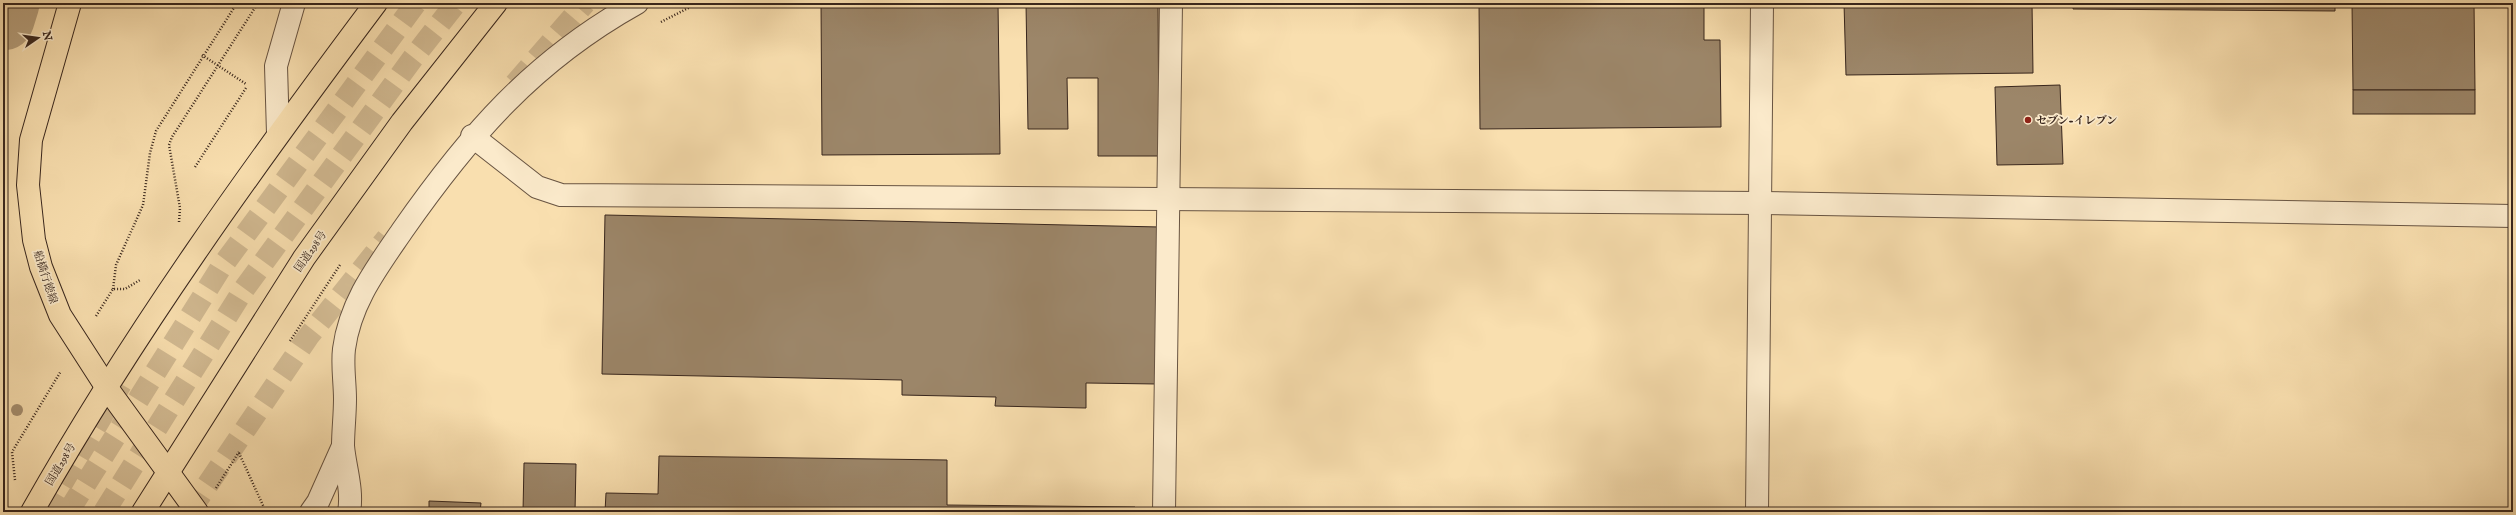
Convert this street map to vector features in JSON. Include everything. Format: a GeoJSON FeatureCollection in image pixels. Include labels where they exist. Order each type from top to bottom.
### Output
{"type":"FeatureCollection","features":[{"type":"Feature","properties":{"kind":"main road","name":"船橋行徳線"},"geometry":{"type":"LineString","coordinates":[[70,3],[31,140],[28,185],[30,216],[41,267],[52,299],[60,316],[107,388],[197,512]]}},
{"type":"Feature","properties":{"kind":"main road","name":"国道298号"},"geometry":{"type":"LineString","coordinates":[[32,512],[150,320],[278,134],[376,3]]}},
{"type":"Feature","properties":{"kind":"main road","name":"国道298号"},"geometry":{"type":"LineString","coordinates":[[143,512],[304,258],[402,122],[496,3]]}},
{"type":"Feature","properties":{"kind":"main road"},"geometry":{"type":"LineString","coordinates":[[472,33],[503,3]]}},
{"type":"Feature","properties":{"kind":"street"},"geometry":{"type":"LineString","coordinates":[[278,134],[276,66],[294,3]]}},
{"type":"Feature","properties":{"kind":"street"},"geometry":{"type":"LineString","coordinates":[[349,512],[351,501],[343,446],[344,350],[350,316],[366,283],[432,188],[472,136],[519,87],[586,34],[637,3]]}},
{"type":"Feature","properties":{"kind":"street"},"geometry":{"type":"LineString","coordinates":[[1164,512],[1170,198],[1171,3]]}},
{"type":"Feature","properties":{"kind":"street"},"geometry":{"type":"LineString","coordinates":[[1757,512],[1762,3]]}},
{"type":"Feature","properties":{"kind":"street"},"geometry":{"type":"LineString","coordinates":[[472,136],[537,187],[561,195],[1761,203],[2513,216]]}},
{"type":"Feature","properties":{"kind":"street"},"geometry":{"type":"LineString","coordinates":[[311,512],[318,502],[343,446]]}},
{"type":"Feature","properties":{"kind":"path"},"geometry":{"type":"LineString","coordinates":[[108,296],[113,289],[116,264],[143,205],[150,153],[156,131],[202,55],[237,3]]}},
{"type":"Feature","properties":{"kind":"path"},"geometry":{"type":"LineString","coordinates":[[177,226],[180,208],[169,145],[172,137],[217,65],[258,3]]}},
{"type":"Feature","properties":{"kind":"path"},"geometry":{"type":"LineString","coordinates":[[656,24],[698,3]]}},
{"type":"Feature","properties":{"kind":"path"},"geometry":{"type":"LineString","coordinates":[[195,167],[248,85],[202,55]]}},
{"type":"Feature","properties":{"kind":"path"},"geometry":{"type":"LineString","coordinates":[[290,341],[340,265]]}},
{"type":"Feature","properties":{"kind":"path"},"geometry":{"type":"LineString","coordinates":[[113,289],[125,289],[143,278]]}},
{"type":"Feature","properties":{"kind":"path"},"geometry":{"type":"LineString","coordinates":[[16,484],[12,452],[55,380]]}},
{"type":"Feature","properties":{"kind":"path"},"geometry":{"type":"LineString","coordinates":[[224,475],[239,452],[266,512]]}},
{"type":"Feature","properties":{"kind":"building"},"geometry":{"type":"Polygon","coordinates":[[[821,3],[998,3],[1000,154],[822,155],[821,3]]]}},
{"type":"Feature","properties":{"kind":"building"},"geometry":{"type":"Polygon","coordinates":[[[1026,3],[1158,3],[1159,156],[1098,156],[1098,78],[1067,78],[1068,129],[1028,129],[1026,3]]]}},
{"type":"Feature","properties":{"kind":"building"},"geometry":{"type":"Polygon","coordinates":[[[1479,3],[1704,3],[1704,40],[1720,40],[1721,127],[1480,129],[1479,3]]]}},
{"type":"Feature","properties":{"kind":"building"},"geometry":{"type":"Polygon","coordinates":[[[1844,3],[2032,3],[2033,73],[1846,75],[1844,3]]]}},
{"type":"Feature","properties":{"kind":"building"},"geometry":{"type":"Polygon","coordinates":[[[2074,3],[2335,3],[2335,11],[2073,9],[2074,3]]]}},
{"type":"Feature","properties":{"kind":"building"},"geometry":{"type":"Polygon","coordinates":[[[2352,3],[2474,3],[2475,90],[2353,90],[2352,3]]]}},
{"type":"Feature","properties":{"kind":"building"},"geometry":{"type":"Polygon","coordinates":[[[2060,85],[2063,164],[1997,165],[1995,87],[2060,85]]]}},
{"type":"Feature","properties":{"kind":"building"},"geometry":{"type":"Polygon","coordinates":[[[2353,90],[2475,90],[2475,114],[2353,114],[2353,90]]]}},
{"type":"Feature","properties":{"kind":"building"},"geometry":{"type":"Polygon","coordinates":[[[605,215],[1160,227],[1157,384],[1086,383],[1086,408],[995,406],[996,397],[902,395],[902,380],[602,374],[605,215]]]}},
{"type":"Feature","properties":{"kind":"building"},"geometry":{"type":"Polygon","coordinates":[[[659,456],[947,460],[947,505],[1135,507],[1135,512],[605,512],[606,493],[658,494],[659,456]]]}},
{"type":"Feature","properties":{"kind":"building"},"geometry":{"type":"Polygon","coordinates":[[[524,463],[576,464],[575,512],[523,512],[524,463]]]}},
{"type":"Feature","properties":{"kind":"building"},"geometry":{"type":"Polygon","coordinates":[[[429,501],[481,503],[480,512],[429,512],[429,501]]]}},
{"type":"Feature","properties":{"kind":"waterway"},"geometry":{"type":"LineString","coordinates":[[3,19],[8,3]]}},
{"type":"Feature","properties":{"kind":"tunnel"},"geometry":{"type":"LineString","coordinates":[[68,512],[220,269],[416,3]]}},
{"type":"Feature","properties":{"kind":"tunnel"},"geometry":{"type":"LineString","coordinates":[[104,512],[244,289],[413,58],[456,3]]}},
{"type":"Feature","properties":{"kind":"tunnel"},"geometry":{"type":"LineString","coordinates":[[515,84],[585,3]]}},
{"type":"Feature","properties":{"kind":"tunnel"},"geometry":{"type":"LineString","coordinates":[[189,512],[308,337],[387,238]]}},
{"type":"Feature","properties":{"kind":"tunnel"},"geometry":{"type":"LineString","coordinates":[[45,512],[121,384]]}},
{"type":"Feature","properties":{"kind":"place","name":"セブン-イレブン"},"geometry":{"type":"Point","coordinates":[2028,120]}}]}
